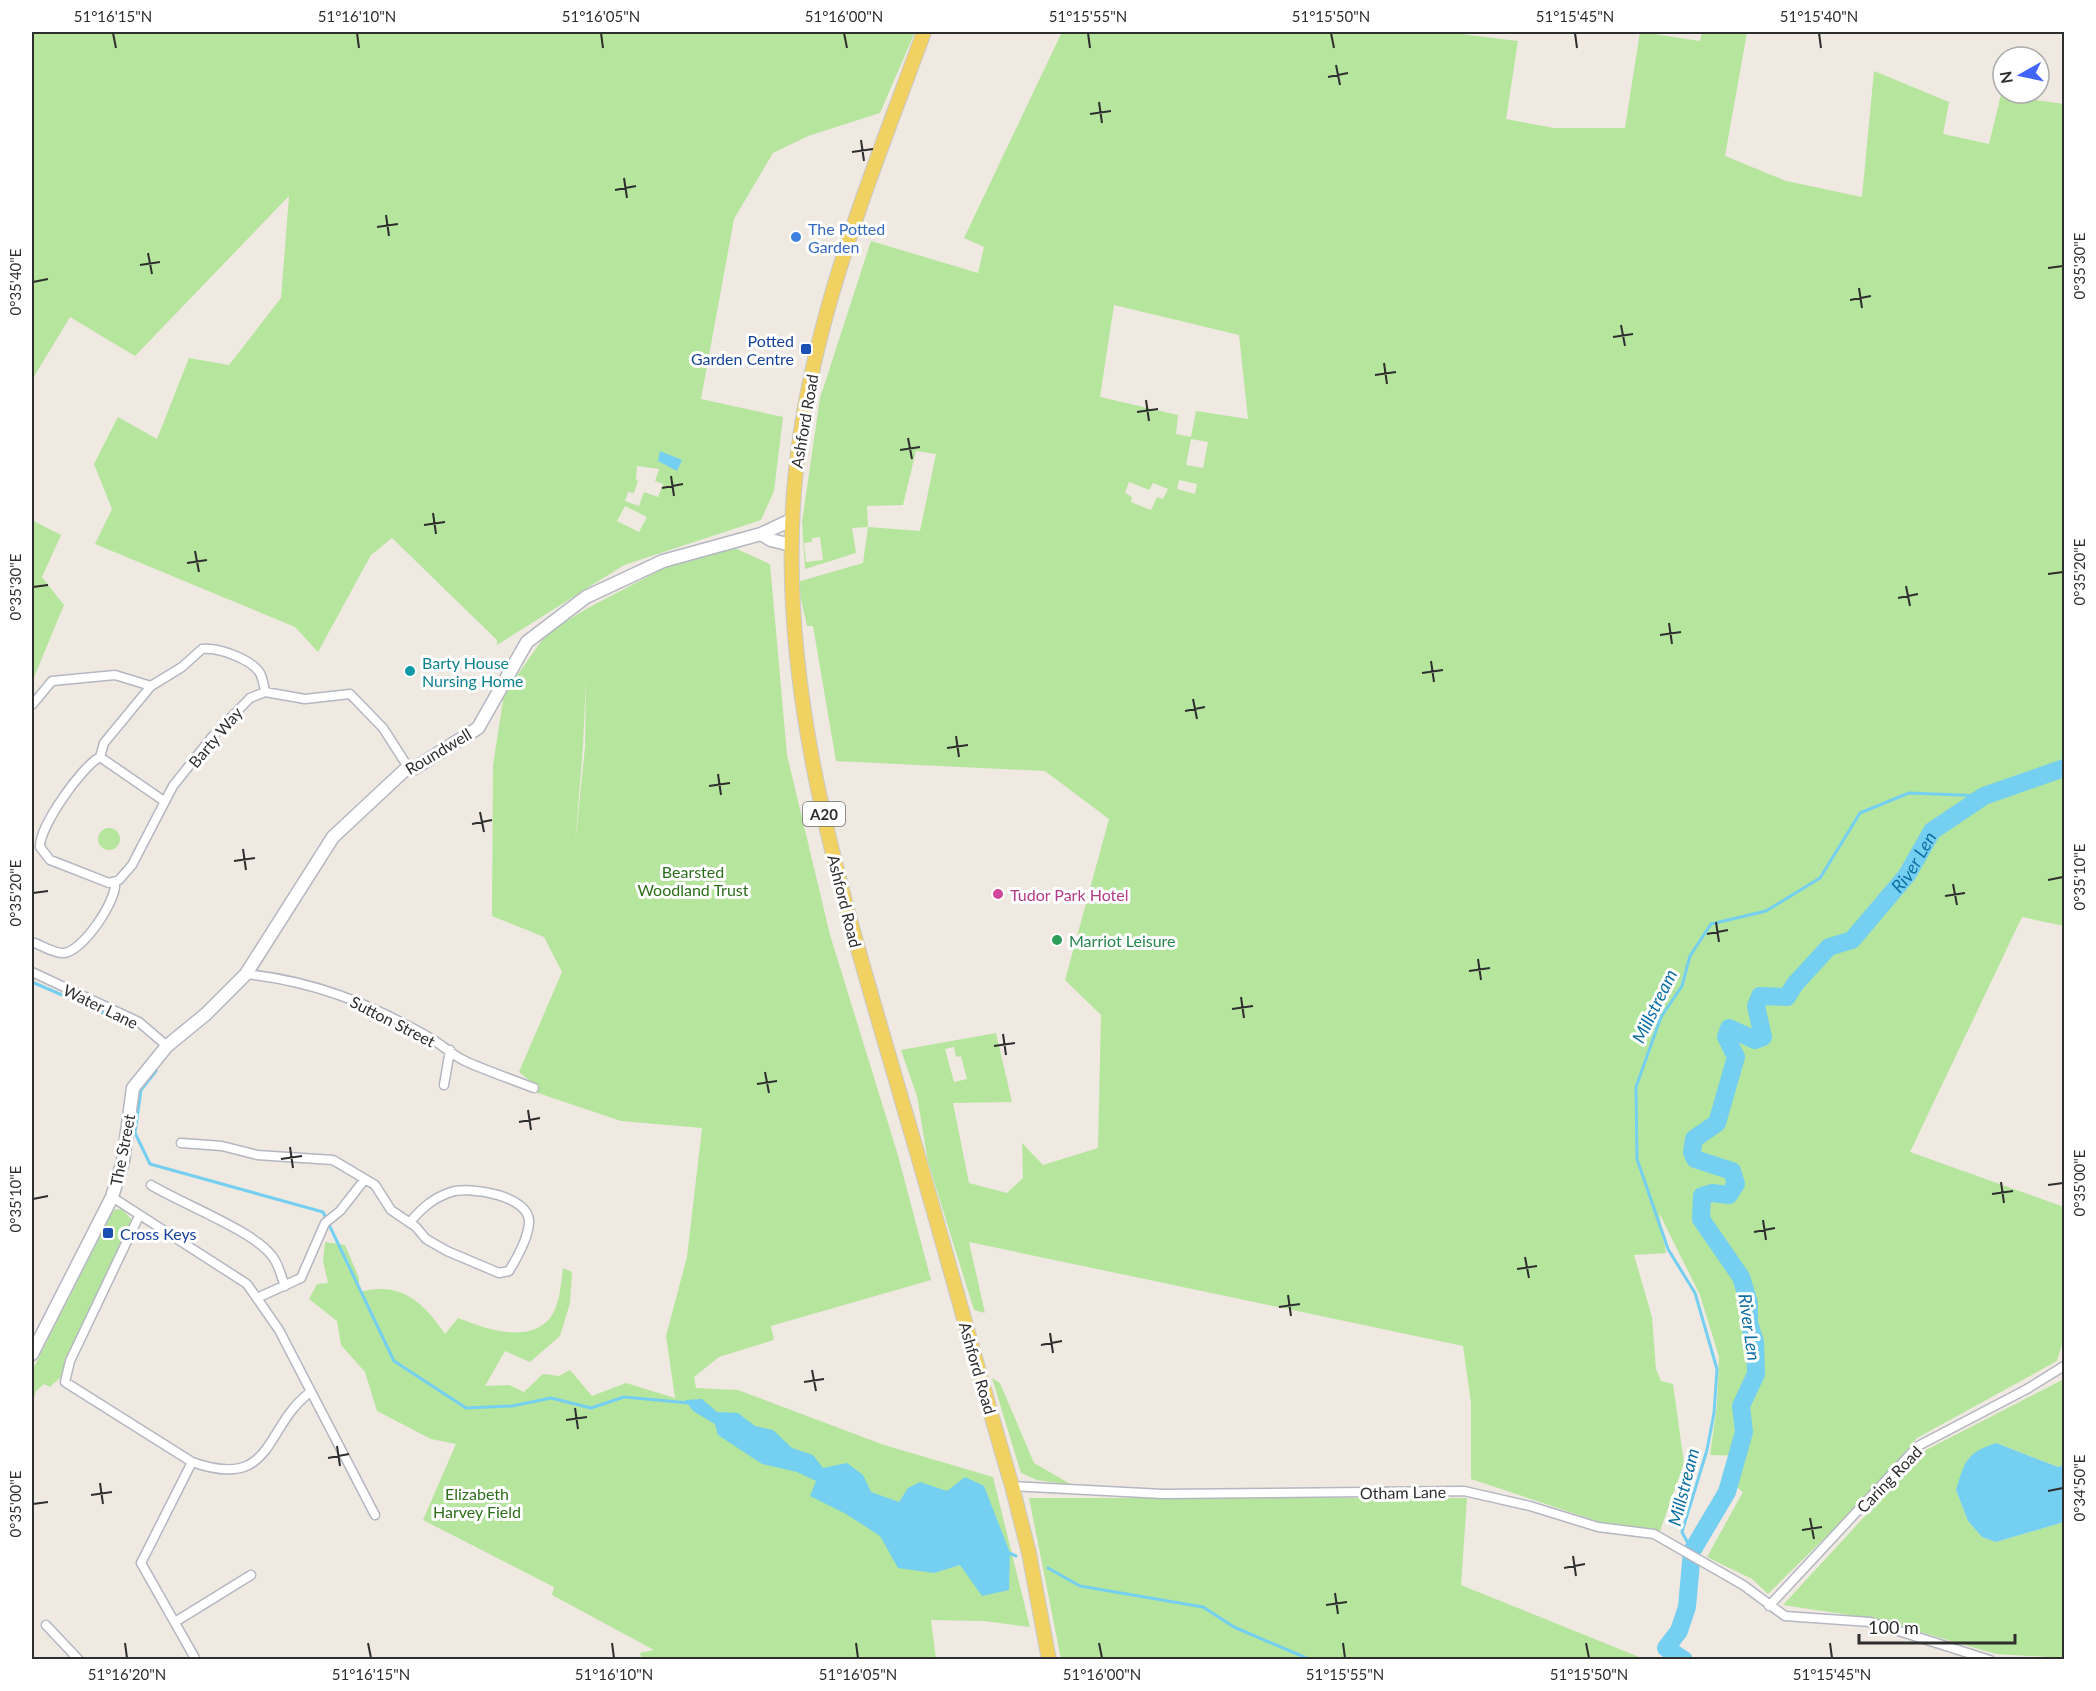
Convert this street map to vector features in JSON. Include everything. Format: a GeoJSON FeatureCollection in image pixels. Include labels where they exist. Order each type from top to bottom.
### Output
{"type":"FeatureCollection","features":[{"type":"Feature","properties":{"kind":"main road","name":"Ashford Road"},"geometry":{"type":"LineString","coordinates":[[924,32],[855,218],[827,312],[807,396],[791,519],[791,588],[798,673],[830,842],[856,945],[1012,1486],[1029,1553],[1049,1659]]}},
{"type":"Feature","properties":{"kind":"street","name":"Roundwell"},"geometry":{"type":"LineString","coordinates":[[167,1046],[206,1014],[246,974],[333,837],[408,767],[415,768],[478,728],[527,642],[586,597],[663,561],[761,534],[791,519]]}},
{"type":"Feature","properties":{"kind":"street"},"geometry":{"type":"LineString","coordinates":[[761,534],[771,540],[791,545]]}},
{"type":"Feature","properties":{"kind":"street"},"geometry":{"type":"LineString","coordinates":[[32,942],[62,953],[74,950],[112,903],[116,890],[115,882],[102,881],[50,860],[36,849],[50,819],[87,766],[100,757],[104,743],[151,686],[182,667],[198,651],[210,648],[255,668],[260,674],[265,692],[305,699],[350,694],[383,728],[408,767]]}},
{"type":"Feature","properties":{"kind":"street"},"geometry":{"type":"LineString","coordinates":[[32,705],[52,681],[115,675],[151,686]]}},
{"type":"Feature","properties":{"kind":"street","name":"Barty Way"},"geometry":{"type":"LineString","coordinates":[[115,882],[125,875],[132,865],[164,801],[233,714],[250,698],[265,692]]}},
{"type":"Feature","properties":{"kind":"street"},"geometry":{"type":"LineString","coordinates":[[100,757],[164,801]]}},
{"type":"Feature","properties":{"kind":"street","name":"Water Lane"},"geometry":{"type":"LineString","coordinates":[[32,972],[139,1022],[167,1046]]}},
{"type":"Feature","properties":{"kind":"street","name":"Sutton Street"},"geometry":{"type":"LineString","coordinates":[[246,974],[282,977],[322,987],[365,1004],[450,1050],[463,1060],[534,1088]]}},
{"type":"Feature","properties":{"kind":"street","name":"The Street"},"geometry":{"type":"LineString","coordinates":[[32,1354],[112,1197],[123,1161],[134,1088],[167,1046]]}},
{"type":"Feature","properties":{"kind":"street"},"geometry":{"type":"LineString","coordinates":[[444,1085],[450,1050]]}},
{"type":"Feature","properties":{"kind":"street"},"geometry":{"type":"LineString","coordinates":[[181,1143],[222,1146],[257,1155],[333,1160],[375,1185],[391,1210],[410,1222],[426,1239],[447,1251],[498,1273],[509,1271],[529,1224],[527,1212],[516,1202],[490,1193],[464,1189],[430,1201],[410,1222]]}},
{"type":"Feature","properties":{"kind":"street"},"geometry":{"type":"LineString","coordinates":[[257,1298],[301,1278],[326,1223],[340,1211],[365,1179]]}},
{"type":"Feature","properties":{"kind":"street"},"geometry":{"type":"LineString","coordinates":[[152,1185],[176,1200],[258,1241],[274,1257],[285,1286]]}},
{"type":"Feature","properties":{"kind":"street"},"geometry":{"type":"LineString","coordinates":[[112,1197],[138,1216],[247,1284],[279,1330],[309,1392],[375,1515]]}},
{"type":"Feature","properties":{"kind":"street"},"geometry":{"type":"LineString","coordinates":[[138,1216],[70,1361],[65,1382],[192,1462],[215,1470],[235,1469],[254,1463],[268,1450],[297,1402],[309,1392]]}},
{"type":"Feature","properties":{"kind":"street","name":"Caring Road"},"geometry":{"type":"LineString","coordinates":[[1768,1606],[1918,1446],[2027,1389],[2064,1366]]}},
{"type":"Feature","properties":{"kind":"street"},"geometry":{"type":"LineString","coordinates":[[192,1462],[141,1563],[196,1659]]}},
{"type":"Feature","properties":{"kind":"street","name":"Otham Lane"},"geometry":{"type":"LineString","coordinates":[[1012,1486],[1163,1494],[1464,1491],[1530,1506],[1598,1527],[1654,1534],[1743,1585],[1768,1606],[1785,1616],[1870,1622],[1990,1659]]}},
{"type":"Feature","properties":{"kind":"street"},"geometry":{"type":"LineString","coordinates":[[175,1622],[251,1575]]}},
{"type":"Feature","properties":{"kind":"street"},"geometry":{"type":"LineString","coordinates":[[46,1625],[80,1659]]}},
{"type":"Feature","properties":{"kind":"green space"},"geometry":{"type":"Polygon","coordinates":[[[32,32],[915,32],[880,113],[808,136],[773,153],[734,219],[701,399],[783,417],[774,491],[761,520],[624,565],[497,645],[497,640],[392,538],[371,555],[318,652],[295,627],[95,544],[112,509],[94,464],[118,417],[157,439],[189,358],[229,365],[281,298],[289,196],[135,356],[70,317],[32,380],[32,32]],[[637,466],[636,480],[638,481],[634,493],[628,492],[625,501],[639,506],[644,492],[658,497],[663,484],[655,481],[659,469],[637,466]],[[625,506],[617,521],[639,532],[647,517],[625,506]]]}},
{"type":"Feature","properties":{"kind":"green space"},"geometry":{"type":"Polygon","coordinates":[[[1062,32],[1445,32],[1518,41],[1506,119],[1554,128],[1625,128],[1640,32],[1700,41],[1702,32],[1747,32],[1725,156],[1786,181],[1862,197],[1874,71],[1949,102],[1943,134],[1989,144],[1999,105],[2051,105],[2051,102],[2064,104],[2064,926],[2022,917],[1910,1152],[2064,1207],[2064,1338],[2057,1361],[1917,1438],[1870,1493],[1768,1594],[1752,1579],[1707,1557],[1743,1492],[1732,1484],[1741,1456],[1710,1455],[1717,1404],[1719,1357],[1700,1295],[1659,1213],[1666,1253],[1634,1255],[1652,1317],[1656,1369],[1661,1381],[1673,1384],[1684,1463],[1660,1531],[1603,1523],[1471,1479],[1471,1403],[1463,1346],[969,1242],[985,1313],[974,1310],[928,1162],[917,1096],[901,1050],[996,1033],[1012,1102],[953,1103],[969,1183],[1007,1193],[1023,1178],[1022,1143],[1043,1165],[1098,1148],[1101,1015],[1065,980],[1109,819],[1045,771],[836,761],[813,626],[807,626],[797,582],[863,563],[868,527],[852,528],[856,553],[805,569],[802,522],[820,398],[871,241],[978,273],[984,247],[964,238],[1062,32]],[[1114,305],[1100,397],[1178,415],[1176,434],[1191,437],[1196,411],[1248,419],[1239,335],[1114,305]],[[1191,439],[1186,465],[1203,468],[1208,442],[1191,439]],[[916,451],[903,505],[867,506],[868,527],[920,531],[936,454],[916,451]],[[1179,480],[1177,489],[1195,494],[1197,484],[1179,480]],[[1129,482],[1125,493],[1132,497],[1131,502],[1151,510],[1157,497],[1163,499],[1168,489],[1153,483],[1149,490],[1129,482]],[[820,537],[812,538],[812,542],[804,543],[806,562],[823,560],[820,537]],[[954,1047],[945,1049],[954,1082],[967,1079],[961,1056],[956,1057],[954,1047]]]}},
{"type":"Feature","properties":{"kind":"green space"},"geometry":{"type":"Polygon","coordinates":[[[32,520],[61,535],[42,577],[64,605],[32,682],[32,520]]]}},
{"type":"Feature","properties":{"kind":"green space"},"geometry":{"type":"Polygon","coordinates":[[[730,546],[770,564],[787,755],[830,935],[897,1152],[931,1280],[771,1326],[774,1340],[719,1357],[694,1377],[696,1388],[738,1390],[884,1445],[993,1477],[1030,1627],[984,1621],[931,1620],[936,1659],[642,1659],[640,1653],[654,1650],[552,1595],[554,1587],[423,1520],[456,1444],[431,1439],[377,1411],[365,1372],[341,1345],[337,1321],[309,1299],[317,1284],[328,1283],[323,1261],[325,1242],[345,1245],[359,1278],[359,1292],[387,1289],[409,1296],[428,1312],[445,1334],[458,1318],[493,1330],[518,1333],[541,1326],[550,1318],[558,1300],[563,1268],[572,1272],[570,1303],[560,1336],[530,1362],[505,1351],[485,1386],[509,1385],[524,1392],[543,1374],[559,1376],[570,1370],[592,1396],[626,1383],[675,1398],[666,1336],[687,1257],[702,1128],[621,1121],[532,1091],[534,1084],[519,1072],[562,972],[544,937],[492,916],[493,765],[504,694],[547,633],[588,608],[670,565],[730,546]],[[586,678],[575,846],[585,747],[586,678]]]}},
{"type":"Feature","properties":{"kind":"green space"},"geometry":{"type":"Polygon","coordinates":[[[109,828],[117,831],[120,839],[117,847],[109,850],[101,847],[98,839],[101,831],[109,828]]]}},
{"type":"Feature","properties":{"kind":"green space"},"geometry":{"type":"Polygon","coordinates":[[[122,1209],[132,1220],[131,1227],[66,1357],[61,1377],[50,1387],[44,1384],[36,1391],[32,1405],[32,1371],[111,1215],[114,1210],[122,1209]]]}},
{"type":"Feature","properties":{"kind":"green space"},"geometry":{"type":"Polygon","coordinates":[[[992,1378],[1000,1383],[1034,1463],[1072,1485],[1037,1480],[1021,1473],[992,1378]]]}},
{"type":"Feature","properties":{"kind":"green space"},"geometry":{"type":"Polygon","coordinates":[[[2064,1379],[2064,1465],[2058,1467],[1996,1443],[1956,1490],[1968,1521],[1982,1537],[1996,1542],[2064,1522],[2064,1658],[1996,1654],[1876,1619],[1783,1605],[1926,1450],[2064,1379]]]}},
{"type":"Feature","properties":{"kind":"green space"},"geometry":{"type":"Polygon","coordinates":[[[1029,1498],[1467,1498],[1461,1585],[1644,1659],[1061,1659],[1029,1498]]]}},
{"type":"Feature","properties":{"kind":"water"},"geometry":{"type":"Polygon","coordinates":[[[660,451],[682,460],[677,471],[658,461],[660,451]]]}},
{"type":"Feature","properties":{"kind":"water"},"geometry":{"type":"Polygon","coordinates":[[[702,1399],[717,1412],[738,1413],[755,1426],[773,1430],[792,1448],[813,1455],[823,1468],[847,1463],[863,1475],[871,1492],[899,1502],[908,1488],[920,1482],[947,1491],[965,1477],[984,1486],[1010,1553],[1009,1590],[982,1596],[960,1565],[934,1573],[898,1568],[880,1536],[846,1514],[810,1496],[816,1481],[797,1472],[762,1464],[718,1435],[715,1424],[693,1411],[685,1400],[702,1399]]]}},
{"type":"Feature","properties":{"kind":"water"},"geometry":{"type":"Polygon","coordinates":[[[1996,1443],[2058,1467],[2064,1465],[2064,1522],[1996,1542],[1982,1537],[1968,1521],[1956,1490],[1962,1472],[1968,1459],[1978,1450],[1996,1443]]]}},
{"type":"Feature","properties":{"kind":"waterway","name":"River Len"},"geometry":{"type":"LineString","coordinates":[[1684,1660],[1666,1648],[1679,1631],[1687,1607],[1692,1551],[1727,1492],[1744,1432],[1741,1406],[1756,1374],[1755,1342],[1749,1323],[1749,1303],[1741,1277],[1701,1219],[1702,1196],[1712,1193],[1729,1195],[1736,1184],[1732,1171],[1695,1159],[1692,1152],[1694,1139],[1717,1123],[1736,1057],[1726,1037],[1729,1028],[1755,1040],[1763,1037],[1756,1006],[1760,996],[1787,997],[1795,984],[1829,947],[1852,940],[1907,875],[1932,831],[1984,796],[2064,768]]}},
{"type":"Feature","properties":{"kind":"waterway","name":"Millstream"},"geometry":{"type":"LineString","coordinates":[[1692,1551],[1682,1532],[1707,1450],[1714,1413],[1717,1369],[1695,1293],[1668,1249],[1637,1159],[1636,1087],[1661,1017],[1682,986],[1690,956],[1711,924],[1766,911],[1820,878],[1860,813],[1909,793],[1984,796]]}},
{"type":"Feature","properties":{"kind":"waterway"},"geometry":{"type":"LineString","coordinates":[[32,982],[134,1026]]}},
{"type":"Feature","properties":{"kind":"waterway"},"geometry":{"type":"LineString","coordinates":[[156,1071],[141,1090],[135,1133],[150,1164],[323,1212],[394,1361],[466,1408],[512,1406],[551,1398],[591,1408],[624,1397],[689,1403]]}},
{"type":"Feature","properties":{"kind":"waterway"},"geometry":{"type":"LineString","coordinates":[[1009,1553],[1016,1556]]}},
{"type":"Feature","properties":{"kind":"waterway"},"geometry":{"type":"LineString","coordinates":[[1048,1568],[1080,1586],[1203,1607],[1234,1627],[1311,1660]]}},
{"type":"Feature","properties":{"kind":"place","name":"The Potted Garden"},"geometry":{"type":"Point","coordinates":[796,237]}},
{"type":"Feature","properties":{"kind":"place","name":"Potted Garden Centre"},"geometry":{"type":"Point","coordinates":[806,349]}},
{"type":"Feature","properties":{"kind":"place","name":"Barty House Nursing Home"},"geometry":{"type":"Point","coordinates":[410,671]}},
{"type":"Feature","properties":{"kind":"place","name":"Tudor Park Hotel"},"geometry":{"type":"Point","coordinates":[998,894]}},
{"type":"Feature","properties":{"kind":"place","name":"Marriot Leisure"},"geometry":{"type":"Point","coordinates":[1057,940]}},
{"type":"Feature","properties":{"kind":"place","name":"Cross Keys"},"geometry":{"type":"Point","coordinates":[108,1233]}},
{"type":"Feature","properties":{"kind":"park label","name":"Bearsted Woodland Trust"},"geometry":{"type":"Point","coordinates":[693,880]}},
{"type":"Feature","properties":{"kind":"park label","name":"Elizabeth Harvey Field"},"geometry":{"type":"Point","coordinates":[477,1502]}}]}
